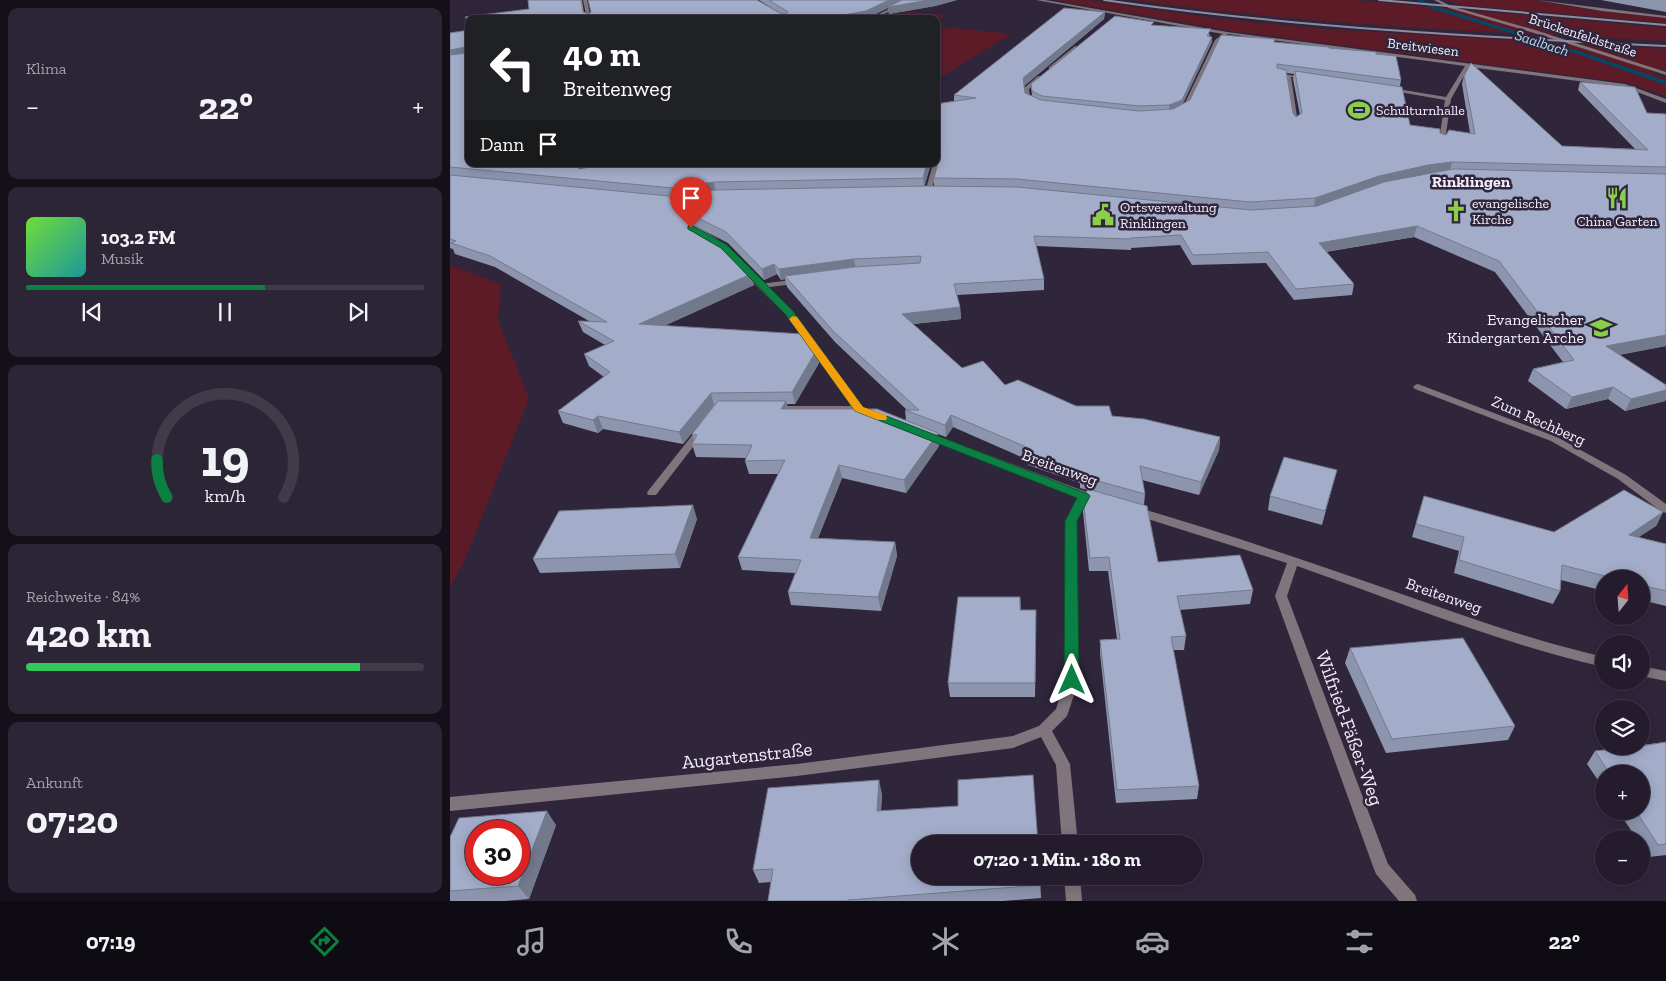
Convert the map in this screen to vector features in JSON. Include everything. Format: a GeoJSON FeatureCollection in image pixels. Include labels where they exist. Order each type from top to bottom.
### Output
{"type":"FeatureCollection","features":[{"type":"Feature","properties":{"kind":"street"},"geometry":{"type":"LineString","coordinates":[[585,0],[588,15]]}},
{"type":"Feature","properties":{"kind":"street"},"geometry":{"type":"LineString","coordinates":[[879,15],[911,0]]}},
{"type":"Feature","properties":{"kind":"street","name":"Breitwiesen"},"geometry":{"type":"LineString","coordinates":[[1038,0],[1226,33],[1625,86],[1666,101]]}},
{"type":"Feature","properties":{"kind":"street","name":"Brückenfeldstraße"},"geometry":{"type":"LineString","coordinates":[[1436,0],[1450,7],[1533,31],[1666,74]]}},
{"type":"Feature","properties":{"kind":"street","name":"Brückenfeldstraße"},"geometry":{"type":"LineString","coordinates":[[1539,0],[1602,10],[1666,17]]}},
{"type":"Feature","properties":{"kind":"street"},"geometry":{"type":"LineString","coordinates":[[1110,20],[1117,14]]}},
{"type":"Feature","properties":{"kind":"street"},"geometry":{"type":"LineString","coordinates":[[1178,112],[1185,108],[1217,40],[1226,33]]}},
{"type":"Feature","properties":{"kind":"street"},"geometry":{"type":"LineString","coordinates":[[1041,105],[1028,99],[1026,89],[1079,45]]}},
{"type":"Feature","properties":{"kind":"street","name":"Breitwiesen"},"geometry":{"type":"LineString","coordinates":[[1442,141],[1448,99],[1468,65]]}},
{"type":"Feature","properties":{"kind":"street"},"geometry":{"type":"LineString","coordinates":[[1279,74],[1316,79]]}},
{"type":"Feature","properties":{"kind":"street"},"geometry":{"type":"LineString","coordinates":[[1288,75],[1296,122]]}},
{"type":"Feature","properties":{"kind":"street"},"geometry":{"type":"LineString","coordinates":[[1382,89],[1448,99]]}},
{"type":"Feature","properties":{"kind":"street"},"geometry":{"type":"LineString","coordinates":[[928,192],[935,167]]}},
{"type":"Feature","properties":{"kind":"street"},"geometry":{"type":"LineString","coordinates":[[919,192],[938,192]]}},
{"type":"Feature","properties":{"kind":"street"},"geometry":{"type":"LineString","coordinates":[[653,200],[676,202],[700,198]]}},
{"type":"Feature","properties":{"kind":"street"},"geometry":{"type":"LineString","coordinates":[[676,202],[682,216],[691,228],[699,232]]}},
{"type":"Feature","properties":{"kind":"street"},"geometry":{"type":"LineString","coordinates":[[736,260],[789,313],[859,409]]}},
{"type":"Feature","properties":{"kind":"street"},"geometry":{"type":"LineString","coordinates":[[761,286],[808,280]]}},
{"type":"Feature","properties":{"kind":"street","name":"Zum Rechberg"},"geometry":{"type":"LineString","coordinates":[[1418,387],[1554,439],[1622,477],[1666,509]]}},
{"type":"Feature","properties":{"kind":"street"},"geometry":{"type":"LineString","coordinates":[[765,409],[859,409],[886,419]]}},
{"type":"Feature","properties":{"kind":"street"},"geometry":{"type":"LineString","coordinates":[[652,493],[706,424]]}},
{"type":"Feature","properties":{"kind":"street","name":"Breitenweg"},"geometry":{"type":"LineString","coordinates":[[913,430],[1084,496],[1193,527],[1480,626],[1595,660]]}},
{"type":"Feature","properties":{"kind":"street","name":"Augartenstraße"},"geometry":{"type":"LineString","coordinates":[[450,804],[797,770],[1013,742],[1044,730],[1062,712],[1072,680],[1071,521],[1084,496]]}},
{"type":"Feature","properties":{"kind":"street","name":"Wilfried-Fäßer-Weg"},"geometry":{"type":"LineString","coordinates":[[1293,561],[1281,596],[1382,869],[1409,901]]}},
{"type":"Feature","properties":{"kind":"street"},"geometry":{"type":"LineString","coordinates":[[1650,673],[1666,676]]}},
{"type":"Feature","properties":{"kind":"street"},"geometry":{"type":"LineString","coordinates":[[1044,730],[1063,764],[1069,835]]}},
{"type":"Feature","properties":{"kind":"street"},"geometry":{"type":"LineString","coordinates":[[1073,885],[1074,901]]}},
{"type":"Feature","properties":{"kind":"shaded area"},"geometry":{"type":"Polygon","coordinates":[[[1055,0],[1086,0],[1221,19],[1324,29],[1666,49],[1666,70],[1647,71],[1666,78],[1666,96],[1628,83],[1232,31],[1055,0]]]}},
{"type":"Feature","properties":{"kind":"shaded area"},"geometry":{"type":"Polygon","coordinates":[[[1134,0],[1354,0],[1666,28],[1666,41],[1333,22],[1200,9],[1134,0]]]}},
{"type":"Feature","properties":{"kind":"shaded area"},"geometry":{"type":"Polygon","coordinates":[[[1445,0],[1534,0],[1600,11],[1666,17],[1666,23],[1461,5],[1445,0]]]}},
{"type":"Feature","properties":{"kind":"shaded area"},"geometry":{"type":"Polygon","coordinates":[[[906,11],[946,15],[940,18],[940,15],[899,15],[906,11]]]}},
{"type":"Feature","properties":{"kind":"shaded area"},"geometry":{"type":"Polygon","coordinates":[[[940,26],[1011,34],[940,78],[940,26]]]}},
{"type":"Feature","properties":{"kind":"shaded area"},"geometry":{"type":"Polygon","coordinates":[[[450,265],[501,284],[498,320],[529,398],[465,560],[450,587],[450,265]]]}},
{"type":"Feature","properties":{"kind":"building"},"geometry":{"type":"Polygon","coordinates":[[[528,0],[581,0],[583,12],[589,14],[591,12],[588,0],[757,0],[780,13],[786,14],[788,12],[769,0],[889,0],[866,11],[844,15],[481,15],[529,9],[528,0]]]}},
{"type":"Feature","properties":{"kind":"building"},"geometry":{"type":"Polygon","coordinates":[[[902,0],[929,0],[888,7],[902,0]]]}},
{"type":"Feature","properties":{"kind":"building"},"geometry":{"type":"Polygon","coordinates":[[[1064,8],[1105,12],[1023,78],[1025,93],[1041,100],[1139,111],[1173,109],[1190,100],[1221,35],[1275,39],[1274,42],[1376,52],[1376,54],[1396,56],[1401,80],[1277,64],[1277,68],[1286,70],[1293,113],[1296,117],[1302,113],[1295,71],[1402,87],[1410,125],[1440,129],[1440,133],[1446,135],[1449,130],[1475,134],[1464,76],[1471,63],[1562,146],[1648,150],[1580,82],[1635,87],[1647,113],[1666,114],[1666,167],[1452,162],[1428,165],[1379,176],[1315,198],[1250,202],[1017,179],[934,178],[937,167],[940,167],[940,103],[976,98],[954,95],[1064,8]]]}},
{"type":"Feature","properties":{"kind":"building"},"geometry":{"type":"Polygon","coordinates":[[[1115,16],[1154,22],[1151,25],[1211,29],[1207,36],[1212,37],[1182,100],[1169,105],[1139,106],[1042,96],[1032,91],[1031,84],[1115,16]]]}},
{"type":"Feature","properties":{"kind":"building"},"geometry":{"type":"Polygon","coordinates":[[[465,31],[465,47],[450,50],[450,33],[465,31]]]}},
{"type":"Feature","properties":{"kind":"building"},"geometry":{"type":"Polygon","coordinates":[[[465,53],[465,167],[578,167],[579,169],[591,167],[926,167],[923,178],[714,182],[673,188],[450,167],[450,55],[465,53]]]}},
{"type":"Feature","properties":{"kind":"building"},"geometry":{"type":"Polygon","coordinates":[[[1453,169],[1666,174],[1666,335],[1606,346],[1666,385],[1666,390],[1631,399],[1613,387],[1572,397],[1533,369],[1574,360],[1499,261],[1417,226],[1319,243],[1354,284],[1296,289],[1268,252],[1193,255],[1181,235],[1131,239],[1034,236],[1044,279],[954,284],[960,307],[902,314],[962,368],[983,361],[1005,385],[1018,380],[1076,406],[1109,406],[1112,416],[1144,419],[1220,437],[1201,482],[1140,466],[1145,494],[1080,476],[1080,471],[1027,452],[1031,449],[951,415],[945,425],[905,410],[919,410],[833,331],[785,276],[854,267],[920,263],[921,256],[854,259],[779,269],[774,264],[762,269],[726,232],[692,215],[684,205],[680,195],[714,190],[927,186],[1017,187],[1251,210],[1317,206],[1384,182],[1453,169]]]}},
{"type":"Feature","properties":{"kind":"building"},"geometry":{"type":"Polygon","coordinates":[[[450,175],[669,196],[685,220],[717,239],[751,274],[639,324],[803,334],[816,351],[792,392],[711,393],[679,432],[598,416],[593,420],[558,411],[610,372],[584,354],[614,341],[578,321],[607,322],[490,256],[451,243],[456,241],[450,239],[450,175]]]}},
{"type":"Feature","properties":{"kind":"building"},"geometry":{"type":"Polygon","coordinates":[[[718,401],[786,401],[781,409],[877,409],[938,433],[904,480],[839,465],[810,538],[895,542],[878,597],[788,592],[801,560],[738,557],[785,460],[745,461],[752,445],[692,444],[697,435],[692,434],[718,401]]]}},
{"type":"Feature","properties":{"kind":"building"},"geometry":{"type":"Polygon","coordinates":[[[1284,457],[1337,470],[1325,511],[1270,496],[1284,457]]]}},
{"type":"Feature","properties":{"kind":"building"},"geometry":{"type":"Polygon","coordinates":[[[1088,489],[1147,506],[1158,562],[1240,555],[1253,590],[1177,596],[1186,636],[1171,637],[1199,786],[1117,790],[1100,640],[1120,639],[1109,557],[1090,558],[1083,499],[1088,489]]]}},
{"type":"Feature","properties":{"kind":"building"},"geometry":{"type":"Polygon","coordinates":[[[1624,490],[1663,512],[1629,535],[1666,544],[1666,591],[1650,587],[1650,570],[1595,570],[1595,573],[1562,565],[1560,591],[1459,560],[1464,537],[1416,524],[1424,496],[1554,532],[1624,490]]]}},
{"type":"Feature","properties":{"kind":"building"},"geometry":{"type":"Polygon","coordinates":[[[693,505],[675,554],[533,559],[559,511],[693,505]]]}},
{"type":"Feature","properties":{"kind":"building"},"geometry":{"type":"Polygon","coordinates":[[[958,597],[1020,597],[1020,610],[1036,610],[1035,683],[948,683],[958,597]]]}},
{"type":"Feature","properties":{"kind":"building"},"geometry":{"type":"Polygon","coordinates":[[[1463,638],[1515,726],[1392,739],[1350,648],[1463,638]]]}},
{"type":"Feature","properties":{"kind":"building"},"geometry":{"type":"Polygon","coordinates":[[[1666,742],[1666,844],[1658,845],[1642,820],[1650,820],[1650,765],[1604,765],[1598,755],[1650,755],[1650,745],[1666,742]]]}},
{"type":"Feature","properties":{"kind":"building"},"geometry":{"type":"Polygon","coordinates":[[[1033,775],[1037,835],[911,835],[911,885],[1041,885],[848,901],[768,901],[773,869],[753,870],[768,788],[879,780],[877,811],[958,806],[958,780],[1033,775]]]}},
{"type":"Feature","properties":{"kind":"building"},"geometry":{"type":"Polygon","coordinates":[[[547,811],[530,855],[530,820],[465,820],[465,885],[518,886],[450,891],[450,837],[459,818],[547,811]]]}},
{"type":"Feature","properties":{"kind":"waterway","name":"Saalbach"},"geometry":{"type":"LineString","coordinates":[[1419,0],[1435,8],[1577,52],[1666,83]]}},
{"type":"Feature","properties":{"kind":"railway"},"geometry":{"type":"LineString","coordinates":[[1104,0],[1244,17],[1385,30],[1666,46]]}},
{"type":"Feature","properties":{"kind":"railway"},"geometry":{"type":"LineString","coordinates":[[1379,0],[1666,25]]}},
{"type":"Feature","properties":{"kind":"slow traffic"},"geometry":{"type":"LineString","coordinates":[[793,319],[859,409],[882,418]]}},
{"type":"Feature","properties":{"kind":"place","name":"Schulturnhalle"},"geometry":{"type":"Point","coordinates":[1359,110]}},
{"type":"Feature","properties":{"kind":"place","name":"China Garten"},"geometry":{"type":"Point","coordinates":[1617,198]}},
{"type":"Feature","properties":{"kind":"place","name":"evangelische Kirche"},"geometry":{"type":"Point","coordinates":[1456,211]}},
{"type":"Feature","properties":{"kind":"place","name":"Ortsverwaltung Rinklingen"},"geometry":{"type":"Point","coordinates":[1103,215]}},
{"type":"Feature","properties":{"kind":"place","name":"Evangelischer Kindergarten Arche"},"geometry":{"type":"Point","coordinates":[1601,328]}},
{"type":"Feature","properties":{"kind":"district","name":"Rinklingen"},"geometry":{"type":"Point","coordinates":[1471,181]}},
{"type":"Feature","properties":{"kind":"route"},"geometry":{"type":"LineString","coordinates":[[691,228],[724,246],[789,313],[859,409],[1084,496],[1071,521],[1072,680]]}}]}
